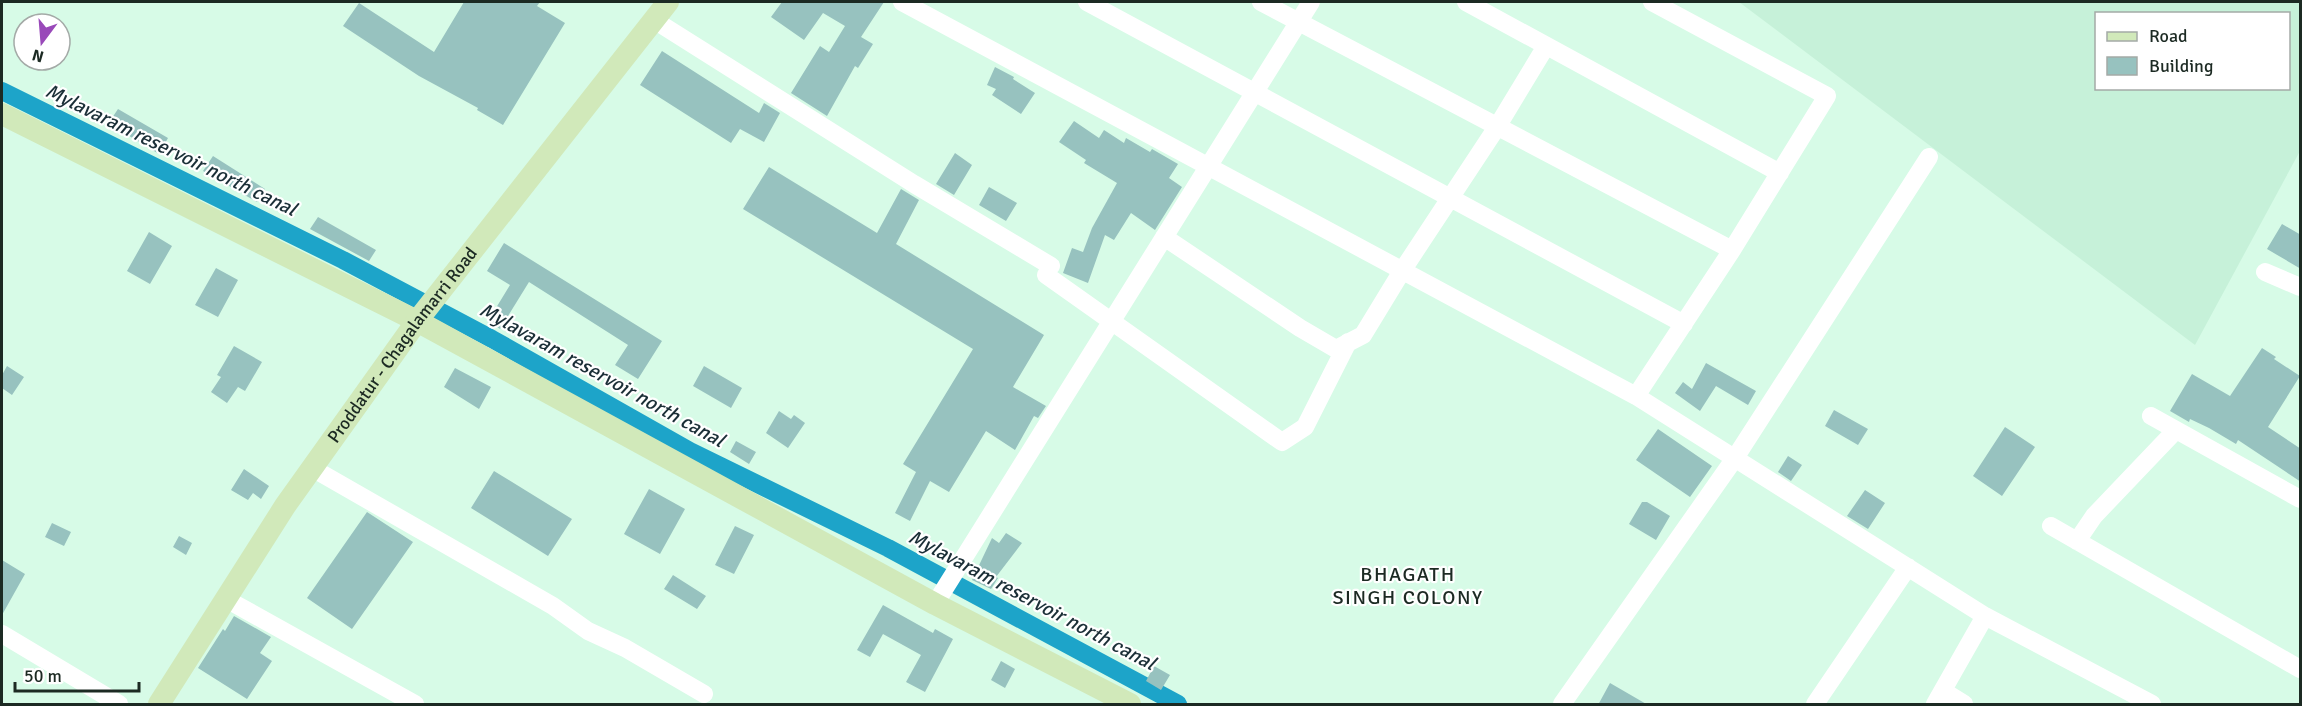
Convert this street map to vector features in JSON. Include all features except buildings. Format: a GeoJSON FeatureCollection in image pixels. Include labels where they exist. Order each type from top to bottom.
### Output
{"type":"FeatureCollection","features":[{"type":"Feature","properties":{"kind":"main road","name":"Proddatur - Chagalamarri Road"},"geometry":{"type":"LineString","coordinates":[[159,705],[285,506],[417,321],[668,2]]}},
{"type":"Feature","properties":{"kind":"main road"},"geometry":{"type":"LineString","coordinates":[[2,114],[417,321],[935,604],[1130,705]]}},
{"type":"Feature","properties":{"kind":"street"},"geometry":{"type":"LineString","coordinates":[[902,2],[1636,396],[1985,616],[2152,705]]}},
{"type":"Feature","properties":{"kind":"street"},"geometry":{"type":"LineString","coordinates":[[1087,2],[1684,324]]}},
{"type":"Feature","properties":{"kind":"street"},"geometry":{"type":"LineString","coordinates":[[1261,2],[1732,250]]}},
{"type":"Feature","properties":{"kind":"street"},"geometry":{"type":"LineString","coordinates":[[935,604],[1311,2]]}},
{"type":"Feature","properties":{"kind":"street"},"geometry":{"type":"LineString","coordinates":[[1466,2],[1780,173]]}},
{"type":"Feature","properties":{"kind":"street"},"geometry":{"type":"LineString","coordinates":[[1636,396],[1732,250],[1827,96],[1652,2]]}},
{"type":"Feature","properties":{"kind":"street"},"geometry":{"type":"LineString","coordinates":[[654,20],[1049,271],[1112,322],[1282,442],[1305,427],[1348,342]]}},
{"type":"Feature","properties":{"kind":"street"},"geometry":{"type":"LineString","coordinates":[[1164,237],[1300,328],[1336,349],[1363,335],[1402,271],[1497,127],[1546,46]]}},
{"type":"Feature","properties":{"kind":"street"},"geometry":{"type":"LineString","coordinates":[[1562,705],[1736,458],[1929,157]]}},
{"type":"Feature","properties":{"kind":"street"},"geometry":{"type":"LineString","coordinates":[[2265,272],[2301,287]]}},
{"type":"Feature","properties":{"kind":"street"},"geometry":{"type":"LineString","coordinates":[[2151,416],[2301,499]]}},
{"type":"Feature","properties":{"kind":"street"},"geometry":{"type":"LineString","coordinates":[[2077,541],[2094,516],[2176,430]]}},
{"type":"Feature","properties":{"kind":"street"},"geometry":{"type":"LineString","coordinates":[[312,468],[553,606],[588,631],[625,648],[704,694]]}},
{"type":"Feature","properties":{"kind":"street"},"geometry":{"type":"LineString","coordinates":[[2051,526],[2301,669]]}},
{"type":"Feature","properties":{"kind":"street"},"geometry":{"type":"LineString","coordinates":[[1815,705],[1908,567]]}},
{"type":"Feature","properties":{"kind":"street"},"geometry":{"type":"LineString","coordinates":[[226,599],[415,705]]}},
{"type":"Feature","properties":{"kind":"street"},"geometry":{"type":"LineString","coordinates":[[1964,705],[1939,698],[1985,616]]}},
{"type":"Feature","properties":{"kind":"street"},"geometry":{"type":"LineString","coordinates":[[2,634],[119,705]]}},
{"type":"Feature","properties":{"kind":"shaded area"},"geometry":{"type":"Polygon","coordinates":[[[1739,2],[2300,2],[2300,151],[2195,345],[1739,2]]]}},
{"type":"Feature","properties":{"kind":"waterway","name":"Mylavaram reservoir north canal"},"geometry":{"type":"LineString","coordinates":[[2,91],[343,260],[492,339],[690,451],[888,548],[1178,704]]}},
{"type":"Feature","properties":{"kind":"district","name":"BHAGATH SINGH COLONY"},"geometry":{"type":"Point","coordinates":[1408,586]}}]}
